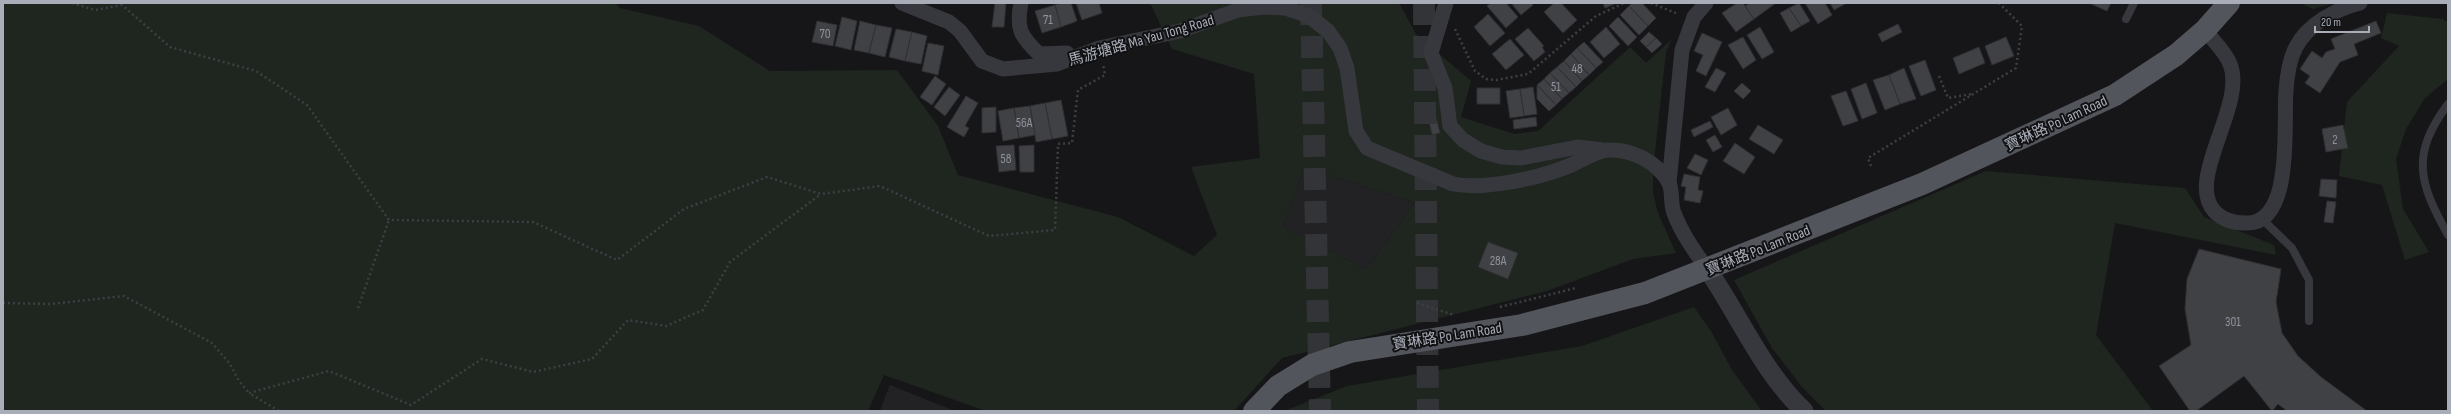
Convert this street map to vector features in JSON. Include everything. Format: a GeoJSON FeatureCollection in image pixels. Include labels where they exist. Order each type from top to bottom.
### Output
{"type":"FeatureCollection","features":[{"type":"Feature","properties":{"kind":"main road","name":"寶琳路 Po Lam Road"},"geometry":{"type":"LineString","coordinates":[[1254,411],[1278,386],[1312,365],[1350,352],[1542,320],[1645,293],[1708,270],[1922,184],[2070,118],[2144,78],[2205,30],[2229,3]]}},
{"type":"Feature","properties":{"kind":"street","name":"馬游塘路 Ma Yau Tong Road"},"geometry":{"type":"LineString","coordinates":[[902,3],[950,22],[960,31],[982,61],[1004,69],[1057,64],[1100,48],[1180,31],[1238,10],[1263,7],[1285,8],[1309,16],[1328,31],[1340,48],[1347,68],[1356,131],[1361,140],[1376,153],[1452,184],[1467,186],[1525,179],[1570,165],[1607,150]]}},
{"type":"Feature","properties":{"kind":"street"},"geometry":{"type":"LineString","coordinates":[[1021,3],[1019,29],[1038,54],[1049,55],[1100,48]]}},
{"type":"Feature","properties":{"kind":"street"},"geometry":{"type":"LineString","coordinates":[[1706,3],[1694,17],[1682,50],[1669,183],[1673,211],[1685,237],[1724,294],[1761,356],[1787,392],[1804,411]]}},
{"type":"Feature","properties":{"kind":"street"},"geometry":{"type":"LineString","coordinates":[[2205,30],[2230,65],[2233,78],[2232,96],[2208,174],[2206,192],[2208,206],[2217,214],[2233,223],[2248,223],[2262,219],[2273,206],[2284,174],[2288,68],[2297,46],[2308,31],[2326,18],[2345,7],[2360,3]]}},
{"type":"Feature","properties":{"kind":"street"},"geometry":{"type":"LineString","coordinates":[[1446,4],[1431,53],[1445,88],[1450,126],[1463,140],[1481,151],[1502,158],[1521,158],[1578,147],[1638,155],[1652,164],[1669,183]]}},
{"type":"Feature","properties":{"kind":"lane"},"geometry":{"type":"LineString","coordinates":[[2126,19],[2134,3]]}},
{"type":"Feature","properties":{"kind":"lane"},"geometry":{"type":"LineString","coordinates":[[2448,104],[2434,124],[2424,148],[2422,167],[2425,189],[2430,204],[2448,235]]}},
{"type":"Feature","properties":{"kind":"lane"},"geometry":{"type":"LineString","coordinates":[[2262,219],[2292,248],[2309,280],[2310,321]]}},
{"type":"Feature","properties":{"kind":"path"},"geometry":{"type":"LineString","coordinates":[[72,3],[95,10],[122,5],[170,47],[256,71],[307,105],[390,219]]}},
{"type":"Feature","properties":{"kind":"path"},"geometry":{"type":"LineString","coordinates":[[1446,4],[1470,66],[1480,76],[1496,80],[1528,74],[1596,16],[1624,3]]}},
{"type":"Feature","properties":{"kind":"path"},"geometry":{"type":"LineString","coordinates":[[1651,3],[1680,15],[1694,17]]}},
{"type":"Feature","properties":{"kind":"path"},"geometry":{"type":"LineString","coordinates":[[1871,166],[1868,158],[2016,68],[2022,26],[1999,3]]}},
{"type":"Feature","properties":{"kind":"path"},"geometry":{"type":"LineString","coordinates":[[390,219],[533,222],[617,260],[684,209],[767,177],[821,194],[880,186],[989,236],[1055,230],[1058,144],[1072,143],[1078,90],[1105,75],[1100,48]]}},
{"type":"Feature","properties":{"kind":"path"},"geometry":{"type":"LineString","coordinates":[[1939,76],[1948,98],[1974,94]]}},
{"type":"Feature","properties":{"kind":"path"},"geometry":{"type":"LineString","coordinates":[[249,392],[329,372],[411,405],[482,359],[533,372],[592,359],[628,320],[666,326],[703,310],[730,262],[821,194]]}},
{"type":"Feature","properties":{"kind":"path"},"geometry":{"type":"LineString","coordinates":[[358,308],[390,219]]}},
{"type":"Feature","properties":{"kind":"path"},"geometry":{"type":"LineString","coordinates":[[1497,307],[1583,287]]}},
{"type":"Feature","properties":{"kind":"path"},"geometry":{"type":"LineString","coordinates":[[3,303],[51,304],[124,296],[212,343],[230,364],[238,381],[249,392],[279,411]]}},
{"type":"Feature","properties":{"kind":"path"},"geometry":{"type":"LineString","coordinates":[[1417,302],[1458,316]]}},
{"type":"Feature","properties":{"kind":"shaded area"},"geometry":{"type":"Polygon","coordinates":[[[3,3],[616,3],[620,8],[699,26],[770,71],[897,70],[938,126],[958,175],[1118,217],[1194,256],[1217,235],[1191,167],[1260,158],[1254,74],[1172,49],[1150,3],[1399,3],[1416,34],[1471,81],[1461,117],[1514,134],[1538,131],[1630,47],[1646,63],[1672,39],[1666,52],[1653,170],[1653,193],[1658,213],[1676,253],[1633,259],[1547,291],[1282,358],[1234,411],[986,411],[884,375],[868,411],[3,411],[3,3]],[[1304,167],[1283,227],[1366,269],[1415,203],[1304,167]],[[1488,242],[1478,266],[1508,278],[1518,254],[1488,242]]]}},
{"type":"Feature","properties":{"kind":"shaded area"},"geometry":{"type":"Polygon","coordinates":[[[2300,3],[2335,3],[2313,9],[2300,3]]]}},
{"type":"Feature","properties":{"kind":"shaded area"},"geometry":{"type":"Polygon","coordinates":[[[2387,13],[2443,19],[2448,23],[2448,79],[2425,98],[2406,129],[2396,159],[2403,209],[2429,252],[2405,260],[2382,185],[2339,176],[2347,102],[2399,46],[2381,38],[2387,13]]]}},
{"type":"Feature","properties":{"kind":"shaded area"},"geometry":{"type":"Polygon","coordinates":[[[1304,167],[1415,203],[1366,269],[1283,227],[1304,167]]]}},
{"type":"Feature","properties":{"kind":"shaded area"},"geometry":{"type":"Polygon","coordinates":[[[1986,171],[2185,188],[2204,217],[2274,245],[2276,255],[2115,223],[2096,335],[2153,411],[1826,411],[1802,387],[1772,348],[1734,280],[1986,171]]]}},
{"type":"Feature","properties":{"kind":"shaded area"},"geometry":{"type":"Polygon","coordinates":[[[1694,307],[1711,331],[1732,370],[1762,411],[1284,411],[1347,386],[1582,346],[1694,307]]]}},
{"type":"Feature","properties":{"kind":"shaded area"},"geometry":{"type":"Polygon","coordinates":[[[890,385],[955,411],[880,411],[890,385]]]}},
{"type":"Feature","properties":{"kind":"building"},"geometry":{"type":"Polygon","coordinates":[[[995,3],[1006,3],[1004,27],[992,27],[995,3]]]}},
{"type":"Feature","properties":{"kind":"building"},"geometry":{"type":"Polygon","coordinates":[[[1061,3],[1071,3],[1077,21],[1061,27],[1055,5],[1061,3]]]}},
{"type":"Feature","properties":{"kind":"building"},"geometry":{"type":"Polygon","coordinates":[[[1076,3],[1099,3],[1102,13],[1082,20],[1076,3]]]}},
{"type":"Feature","properties":{"kind":"building"},"geometry":{"type":"Polygon","coordinates":[[[1491,3],[1506,3],[1518,17],[1506,28],[1487,6],[1491,3]]]}},
{"type":"Feature","properties":{"kind":"building"},"geometry":{"type":"Polygon","coordinates":[[[1511,3],[1532,3],[1533,5],[1521,15],[1511,3]]]}},
{"type":"Feature","properties":{"kind":"building"},"geometry":{"type":"Polygon","coordinates":[[[1554,3],[1561,3],[1577,20],[1563,33],[1544,12],[1554,3]]]}},
{"type":"Feature","properties":{"kind":"building"},"geometry":{"type":"Polygon","coordinates":[[[1603,3],[1617,3],[1605,8],[1603,3]]]}},
{"type":"Feature","properties":{"kind":"building"},"geometry":{"type":"Polygon","coordinates":[[[1632,3],[1642,3],[1656,18],[1648,26],[1629,6],[1632,3]]]}},
{"type":"Feature","properties":{"kind":"building"},"geometry":{"type":"Polygon","coordinates":[[[1737,3],[1743,3],[1754,19],[1736,32],[1722,13],[1737,3]]]}},
{"type":"Feature","properties":{"kind":"building"},"geometry":{"type":"Polygon","coordinates":[[[1750,3],[1776,3],[1754,19],[1745,6],[1750,3]]]}},
{"type":"Feature","properties":{"kind":"building"},"geometry":{"type":"Polygon","coordinates":[[[1799,3],[1810,21],[1801,26],[1789,8],[1799,3]]]}},
{"type":"Feature","properties":{"kind":"building"},"geometry":{"type":"Polygon","coordinates":[[[1805,3],[1825,3],[1832,15],[1818,24],[1805,3]]]}},
{"type":"Feature","properties":{"kind":"building"},"geometry":{"type":"Polygon","coordinates":[[[1830,3],[1847,3],[1834,10],[1830,3]]]}},
{"type":"Feature","properties":{"kind":"building"},"geometry":{"type":"Polygon","coordinates":[[[2089,3],[2111,3],[2107,11],[2089,3]]]}},
{"type":"Feature","properties":{"kind":"building"},"geometry":{"type":"Polygon","coordinates":[[[1055,5],[1061,27],[1042,33],[1035,11],[1055,5]]]}},
{"type":"Feature","properties":{"kind":"building"},"geometry":{"type":"Polygon","coordinates":[[[1629,6],[1648,26],[1639,35],[1620,15],[1629,6]]]}},
{"type":"Feature","properties":{"kind":"building"},"geometry":{"type":"Polygon","coordinates":[[[1789,8],[1801,26],[1791,32],[1780,13],[1789,8]]]}},
{"type":"Feature","properties":{"kind":"building"},"geometry":{"type":"Polygon","coordinates":[[[1488,14],[1505,33],[1490,46],[1474,27],[1488,14]]]}},
{"type":"Feature","properties":{"kind":"building"},"geometry":{"type":"Polygon","coordinates":[[[842,17],[857,21],[851,50],[835,46],[842,17]]]}},
{"type":"Feature","properties":{"kind":"building"},"geometry":{"type":"Polygon","coordinates":[[[1618,17],[1637,37],[1628,46],[1609,26],[1618,17]]]}},
{"type":"Feature","properties":{"kind":"building"},"geometry":{"type":"Polygon","coordinates":[[[817,21],[837,25],[833,46],[812,42],[817,21]]]}},
{"type":"Feature","properties":{"kind":"building"},"geometry":{"type":"Polygon","coordinates":[[[860,21],[876,25],[869,53],[854,50],[860,21]]]}},
{"type":"Feature","properties":{"kind":"building"},"geometry":{"type":"Polygon","coordinates":[[[2376,21],[2381,33],[2354,44],[2358,55],[2340,62],[2320,93],[2305,83],[2310,76],[2300,69],[2312,51],[2322,58],[2326,52],[2335,49],[2331,39],[2376,21]]]}},
{"type":"Feature","properties":{"kind":"building"},"geometry":{"type":"Polygon","coordinates":[[[1898,24],[1902,32],[1882,42],[1878,34],[1898,24]]]}},
{"type":"Feature","properties":{"kind":"building"},"geometry":{"type":"Polygon","coordinates":[[[876,25],[892,28],[885,57],[869,53],[876,25]]]}},
{"type":"Feature","properties":{"kind":"building"},"geometry":{"type":"Polygon","coordinates":[[[1606,27],[1620,44],[1604,58],[1590,42],[1606,27]]]}},
{"type":"Feature","properties":{"kind":"building"},"geometry":{"type":"Polygon","coordinates":[[[1760,27],[1774,52],[1762,59],[1747,35],[1760,27]]]}},
{"type":"Feature","properties":{"kind":"building"},"geometry":{"type":"Polygon","coordinates":[[[1528,28],[1544,46],[1542,47],[1545,52],[1534,61],[1515,39],[1528,28]]]}},
{"type":"Feature","properties":{"kind":"building"},"geometry":{"type":"Polygon","coordinates":[[[896,29],[912,32],[905,61],[889,57],[896,29]]]}},
{"type":"Feature","properties":{"kind":"building"},"geometry":{"type":"Polygon","coordinates":[[[912,32],[927,36],[921,64],[905,61],[912,32]]]}},
{"type":"Feature","properties":{"kind":"building"},"geometry":{"type":"Polygon","coordinates":[[[1649,32],[1656,38],[1646,47],[1640,41],[1649,32]]]}},
{"type":"Feature","properties":{"kind":"building"},"geometry":{"type":"Polygon","coordinates":[[[1702,33],[1722,42],[1706,76],[1696,71],[1703,55],[1694,51],[1702,33]]]}},
{"type":"Feature","properties":{"kind":"building"},"geometry":{"type":"Polygon","coordinates":[[[1743,37],[1756,60],[1743,69],[1728,45],[1743,37]]]}},
{"type":"Feature","properties":{"kind":"building"},"geometry":{"type":"Polygon","coordinates":[[[2006,37],[2014,56],[1992,65],[1985,46],[2006,37]]]}},
{"type":"Feature","properties":{"kind":"building"},"geometry":{"type":"Polygon","coordinates":[[[1656,38],[1662,44],[1652,53],[1646,47],[1656,38]]]}},
{"type":"Feature","properties":{"kind":"building"},"geometry":{"type":"Polygon","coordinates":[[[1510,39],[1524,55],[1506,70],[1492,54],[1510,39]]]}},
{"type":"Feature","properties":{"kind":"building"},"geometry":{"type":"Polygon","coordinates":[[[1584,42],[1603,62],[1596,68],[1577,48],[1584,42]]]}},
{"type":"Feature","properties":{"kind":"building"},"geometry":{"type":"Polygon","coordinates":[[[928,43],[944,46],[938,75],[922,71],[928,43]]]}},
{"type":"Feature","properties":{"kind":"building"},"geometry":{"type":"Polygon","coordinates":[[[1979,47],[1985,63],[1959,74],[1953,58],[1979,47]]]}},
{"type":"Feature","properties":{"kind":"building"},"geometry":{"type":"Polygon","coordinates":[[[1577,48],[1596,68],[1589,75],[1571,54],[1577,48]]]}},
{"type":"Feature","properties":{"kind":"building"},"geometry":{"type":"Polygon","coordinates":[[[1571,54],[1589,75],[1582,81],[1564,61],[1571,54]]]}},
{"type":"Feature","properties":{"kind":"building"},"geometry":{"type":"Polygon","coordinates":[[[1925,60],[1936,90],[1921,96],[1909,66],[1925,60]]]}},
{"type":"Feature","properties":{"kind":"building"},"geometry":{"type":"Polygon","coordinates":[[[1564,61],[1582,81],[1576,87],[1557,67],[1564,61]]]}},
{"type":"Feature","properties":{"kind":"building"},"geometry":{"type":"Polygon","coordinates":[[[1557,67],[1576,87],[1569,93],[1550,73],[1557,67]]]}},
{"type":"Feature","properties":{"kind":"building"},"geometry":{"type":"Polygon","coordinates":[[[1716,68],[1726,73],[1715,92],[1705,87],[1716,68]]]}},
{"type":"Feature","properties":{"kind":"building"},"geometry":{"type":"Polygon","coordinates":[[[1904,68],[1916,99],[1900,104],[1889,75],[1904,68]]]}},
{"type":"Feature","properties":{"kind":"building"},"geometry":{"type":"Polygon","coordinates":[[[1550,73],[1569,93],[1562,99],[1544,79],[1550,73]]]}},
{"type":"Feature","properties":{"kind":"building"},"geometry":{"type":"Polygon","coordinates":[[[1889,75],[1900,104],[1885,110],[1873,80],[1889,75]]]}},
{"type":"Feature","properties":{"kind":"building"},"geometry":{"type":"Polygon","coordinates":[[[935,76],[946,84],[932,105],[920,97],[935,76]]]}},
{"type":"Feature","properties":{"kind":"building"},"geometry":{"type":"Polygon","coordinates":[[[1544,79],[1562,99],[1556,105],[1537,85],[1544,79]]]}},
{"type":"Feature","properties":{"kind":"building"},"geometry":{"type":"Polygon","coordinates":[[[1742,83],[1751,91],[1743,99],[1734,91],[1742,83]]]}},
{"type":"Feature","properties":{"kind":"building"},"geometry":{"type":"Polygon","coordinates":[[[1866,83],[1877,113],[1862,119],[1851,89],[1866,83]]]}},
{"type":"Feature","properties":{"kind":"building"},"geometry":{"type":"Polygon","coordinates":[[[1537,85],[1556,105],[1549,111],[1537,99],[1537,85]]]}},
{"type":"Feature","properties":{"kind":"building"},"geometry":{"type":"Polygon","coordinates":[[[949,87],[960,95],[945,116],[934,107],[949,87]]]}},
{"type":"Feature","properties":{"kind":"building"},"geometry":{"type":"Polygon","coordinates":[[[1533,87],[1537,114],[1524,116],[1520,89],[1533,87]]]}},
{"type":"Feature","properties":{"kind":"building"},"geometry":{"type":"Polygon","coordinates":[[[1477,88],[1500,88],[1500,104],[1477,104],[1477,88]]]}},
{"type":"Feature","properties":{"kind":"building"},"geometry":{"type":"Polygon","coordinates":[[[1520,89],[1524,116],[1510,118],[1506,91],[1520,89]]]}},
{"type":"Feature","properties":{"kind":"building"},"geometry":{"type":"Polygon","coordinates":[[[1846,91],[1858,121],[1843,126],[1831,96],[1846,91]]]}},
{"type":"Feature","properties":{"kind":"building"},"geometry":{"type":"Polygon","coordinates":[[[966,96],[978,103],[965,126],[969,128],[964,137],[947,127],[966,96]]]}},
{"type":"Feature","properties":{"kind":"building"},"geometry":{"type":"Polygon","coordinates":[[[1061,100],[1068,136],[1052,139],[1045,103],[1061,100]]]}},
{"type":"Feature","properties":{"kind":"building"},"geometry":{"type":"Polygon","coordinates":[[[1045,103],[1052,139],[1036,142],[1030,106],[1045,103]]]}},
{"type":"Feature","properties":{"kind":"building"},"geometry":{"type":"Polygon","coordinates":[[[1030,106],[1035,135],[1019,138],[1014,108],[1030,106]]]}},
{"type":"Feature","properties":{"kind":"building"},"geometry":{"type":"Polygon","coordinates":[[[996,107],[996,132],[982,133],[982,108],[996,107]]]}},
{"type":"Feature","properties":{"kind":"building"},"geometry":{"type":"Polygon","coordinates":[[[1014,108],[1019,138],[1003,141],[998,111],[1014,108]]]}},
{"type":"Feature","properties":{"kind":"building"},"geometry":{"type":"Polygon","coordinates":[[[1728,108],[1737,125],[1721,135],[1711,117],[1728,108]]]}},
{"type":"Feature","properties":{"kind":"building"},"geometry":{"type":"Polygon","coordinates":[[[1435,114],[1440,133],[1432,135],[1428,116],[1435,114]]]}},
{"type":"Feature","properties":{"kind":"building"},"geometry":{"type":"Polygon","coordinates":[[[1536,117],[1537,126],[1514,129],[1513,120],[1536,117]]]}},
{"type":"Feature","properties":{"kind":"building"},"geometry":{"type":"Polygon","coordinates":[[[1710,121],[1713,127],[1694,137],[1691,130],[1710,121]]]}},
{"type":"Feature","properties":{"kind":"building"},"geometry":{"type":"Polygon","coordinates":[[[1758,125],[1783,140],[1774,154],[1749,139],[1758,125]]]}},
{"type":"Feature","properties":{"kind":"building"},"geometry":{"type":"Polygon","coordinates":[[[2343,125],[2348,148],[2326,152],[2322,129],[2343,125]]]}},
{"type":"Feature","properties":{"kind":"building"},"geometry":{"type":"Polygon","coordinates":[[[1715,135],[1722,147],[1713,152],[1706,140],[1715,135]]]}},
{"type":"Feature","properties":{"kind":"building"},"geometry":{"type":"Polygon","coordinates":[[[1735,143],[1755,157],[1744,174],[1723,161],[1735,143]]]}},
{"type":"Feature","properties":{"kind":"building"},"geometry":{"type":"Polygon","coordinates":[[[1014,145],[1016,170],[999,172],[996,146],[1014,145]]]}},
{"type":"Feature","properties":{"kind":"building"},"geometry":{"type":"Polygon","coordinates":[[[1034,145],[1034,172],[1020,172],[1019,146],[1034,145]]]}},
{"type":"Feature","properties":{"kind":"building"},"geometry":{"type":"Polygon","coordinates":[[[1695,154],[1708,160],[1701,175],[1687,168],[1695,154]]]}},
{"type":"Feature","properties":{"kind":"building"},"geometry":{"type":"Polygon","coordinates":[[[1684,174],[1700,177],[1698,190],[1703,191],[1700,203],[1684,200],[1686,187],[1681,186],[1684,174]]]}},
{"type":"Feature","properties":{"kind":"building"},"geometry":{"type":"Polygon","coordinates":[[[2321,179],[2337,180],[2336,198],[2319,196],[2321,179]]]}},
{"type":"Feature","properties":{"kind":"building"},"geometry":{"type":"Polygon","coordinates":[[[2327,201],[2336,202],[2333,223],[2324,222],[2327,201]]]}},
{"type":"Feature","properties":{"kind":"building"},"geometry":{"type":"Polygon","coordinates":[[[1488,242],[1518,253],[1508,279],[1478,267],[1488,242]]]}},
{"type":"Feature","properties":{"kind":"building"},"geometry":{"type":"Polygon","coordinates":[[[2199,249],[2281,269],[2276,302],[2282,333],[2298,356],[2321,377],[2367,411],[2287,411],[2278,404],[2272,411],[2244,376],[2196,411],[2190,411],[2159,366],[2191,345],[2185,309],[2187,279],[2199,249]]]}},
{"type":"Feature","properties":{"kind":"tunnel"},"geometry":{"type":"LineString","coordinates":[[1311,3],[1320,411]]}},
{"type":"Feature","properties":{"kind":"tunnel"},"geometry":{"type":"LineString","coordinates":[[1424,3],[1428,411]]}}]}
